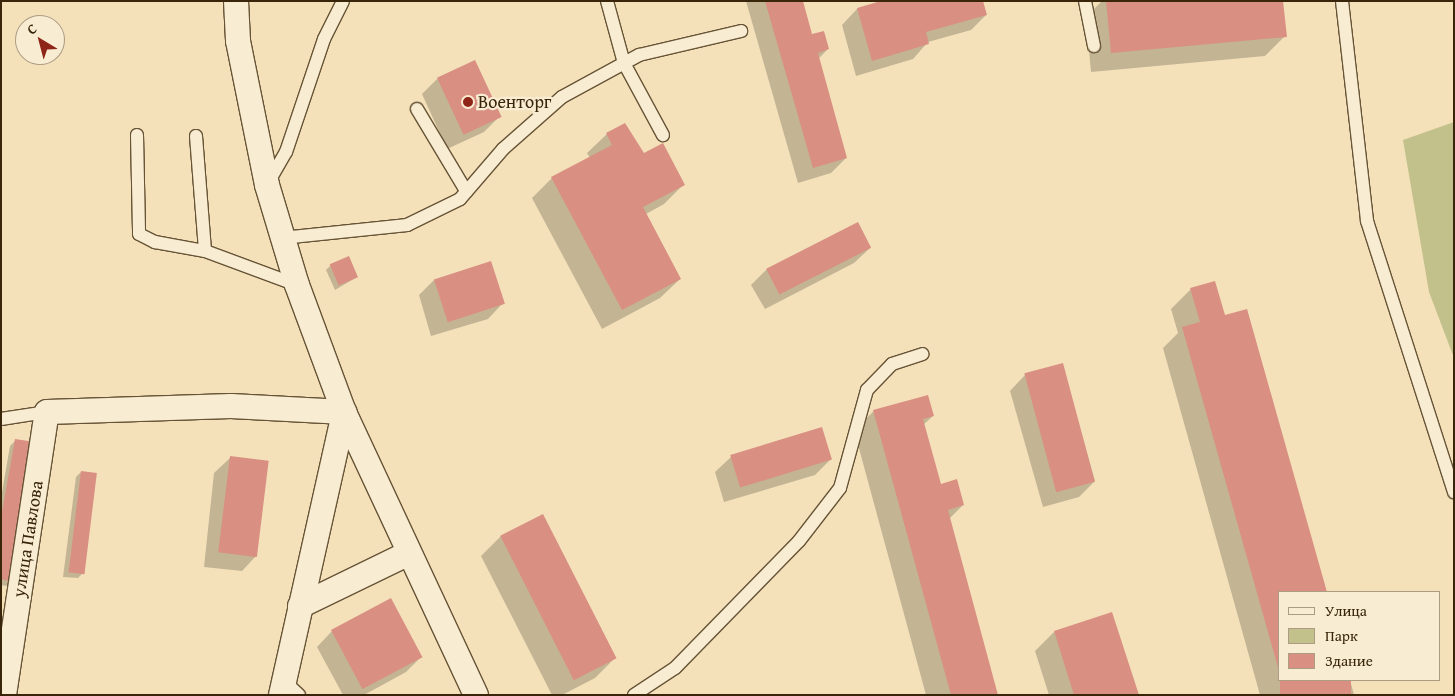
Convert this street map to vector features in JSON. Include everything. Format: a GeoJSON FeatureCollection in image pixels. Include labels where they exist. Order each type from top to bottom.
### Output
{"type":"FeatureCollection","features":[{"type":"Feature","properties":{"kind":"street"},"geometry":{"type":"LineString","coordinates":[[236,1],[238,41],[267,185],[297,284],[344,412],[476,695]]}},
{"type":"Feature","properties":{"kind":"street"},"geometry":{"type":"LineString","coordinates":[[47,412],[231,406],[344,412]]}},
{"type":"Feature","properties":{"kind":"street","name":"улица Павлова"},"geometry":{"type":"LineString","coordinates":[[4,695],[47,412]]}},
{"type":"Feature","properties":{"kind":"street"},"geometry":{"type":"LineString","coordinates":[[288,690],[300,606],[344,412]]}},
{"type":"Feature","properties":{"kind":"street"},"geometry":{"type":"LineString","coordinates":[[300,606],[409,553]]}},
{"type":"Feature","properties":{"kind":"lane"},"geometry":{"type":"LineString","coordinates":[[267,185],[286,152],[324,39],[343,1]]}},
{"type":"Feature","properties":{"kind":"lane"},"geometry":{"type":"LineString","coordinates":[[607,1],[624,63],[663,135]]}},
{"type":"Feature","properties":{"kind":"lane"},"geometry":{"type":"LineString","coordinates":[[1085,1],[1094,46]]}},
{"type":"Feature","properties":{"kind":"lane"},"geometry":{"type":"LineString","coordinates":[[1342,1],[1367,221],[1454,492]]}},
{"type":"Feature","properties":{"kind":"lane"},"geometry":{"type":"LineString","coordinates":[[282,238],[407,225],[460,199],[503,148],[562,96],[639,55],[741,30]]}},
{"type":"Feature","properties":{"kind":"lane"},"geometry":{"type":"LineString","coordinates":[[417,109],[466,191]]}},
{"type":"Feature","properties":{"kind":"lane"},"geometry":{"type":"LineString","coordinates":[[137,135],[139,234],[155,242],[205,251],[297,284]]}},
{"type":"Feature","properties":{"kind":"lane"},"geometry":{"type":"LineString","coordinates":[[196,136],[205,251]]}},
{"type":"Feature","properties":{"kind":"lane"},"geometry":{"type":"LineString","coordinates":[[634,695],[675,668],[799,541],[840,488],[867,390],[892,364],[922,354]]}},
{"type":"Feature","properties":{"kind":"lane"},"geometry":{"type":"LineString","coordinates":[[1,419],[47,412]]}},
{"type":"Feature","properties":{"kind":"green space"},"geometry":{"type":"Polygon","coordinates":[[[1454,122],[1454,358],[1429,292],[1403,140],[1454,122]]]}},
{"type":"Feature","properties":{"kind":"building"},"geometry":{"type":"Polygon","coordinates":[[[765,1],[803,1],[812,34],[824,31],[829,49],[818,53],[847,158],[813,168],[765,1]]]}},
{"type":"Feature","properties":{"kind":"building"},"geometry":{"type":"Polygon","coordinates":[[[881,1],[983,1],[987,15],[926,32],[929,44],[872,61],[857,8],[881,1]]]}},
{"type":"Feature","properties":{"kind":"building"},"geometry":{"type":"Polygon","coordinates":[[[1106,1],[1283,1],[1287,37],[1111,53],[1106,1]]]}},
{"type":"Feature","properties":{"kind":"building"},"geometry":{"type":"Polygon","coordinates":[[[475,60],[502,117],[464,135],[437,78],[475,60]]]}},
{"type":"Feature","properties":{"kind":"building"},"geometry":{"type":"Polygon","coordinates":[[[625,123],[644,153],[663,143],[685,185],[643,207],[681,279],[622,310],[551,177],[612,145],[606,133],[625,123]]]}},
{"type":"Feature","properties":{"kind":"building"},"geometry":{"type":"Polygon","coordinates":[[[858,222],[871,248],[779,295],[766,269],[858,222]]]}},
{"type":"Feature","properties":{"kind":"building"},"geometry":{"type":"Polygon","coordinates":[[[349,256],[358,277],[339,285],[330,264],[349,256]]]}},
{"type":"Feature","properties":{"kind":"building"},"geometry":{"type":"Polygon","coordinates":[[[491,261],[505,304],[448,322],[434,280],[491,261]]]}},
{"type":"Feature","properties":{"kind":"building"},"geometry":{"type":"Polygon","coordinates":[[[1215,281],[1225,315],[1247,309],[1327,591],[1278,591],[1278,667],[1182,327],[1200,322],[1190,288],[1215,281]]]}},
{"type":"Feature","properties":{"kind":"building"},"geometry":{"type":"Polygon","coordinates":[[[1063,363],[1095,482],[1056,492],[1024,373],[1063,363]]]}},
{"type":"Feature","properties":{"kind":"building"},"geometry":{"type":"Polygon","coordinates":[[[928,395],[934,416],[923,419],[941,484],[957,479],[964,505],[948,510],[998,695],[951,695],[873,410],[928,395]]]}},
{"type":"Feature","properties":{"kind":"building"},"geometry":{"type":"Polygon","coordinates":[[[822,427],[832,460],[740,488],[730,455],[822,427]]]}},
{"type":"Feature","properties":{"kind":"building"},"geometry":{"type":"Polygon","coordinates":[[[15,439],[35,442],[12,582],[1,579],[1,518],[15,439]]]}},
{"type":"Feature","properties":{"kind":"building"},"geometry":{"type":"Polygon","coordinates":[[[230,456],[269,461],[257,557],[218,552],[230,456]]]}},
{"type":"Feature","properties":{"kind":"building"},"geometry":{"type":"Polygon","coordinates":[[[81,471],[97,473],[84,574],[69,572],[81,471]]]}},
{"type":"Feature","properties":{"kind":"building"},"geometry":{"type":"Polygon","coordinates":[[[543,514],[617,658],[574,680],[500,536],[543,514]]]}},
{"type":"Feature","properties":{"kind":"building"},"geometry":{"type":"Polygon","coordinates":[[[391,598],[422,657],[362,689],[331,630],[391,598]]]}},
{"type":"Feature","properties":{"kind":"building"},"geometry":{"type":"Polygon","coordinates":[[[1112,612],[1139,695],[1074,695],[1054,631],[1112,612]]]}},
{"type":"Feature","properties":{"kind":"building"},"geometry":{"type":"Polygon","coordinates":[[[1280,681],[1351,681],[1351,695],[1280,695],[1280,681]]]}},
{"type":"Feature","properties":{"kind":"place","name":"Военторг"},"geometry":{"type":"Point","coordinates":[468,102]}}]}
